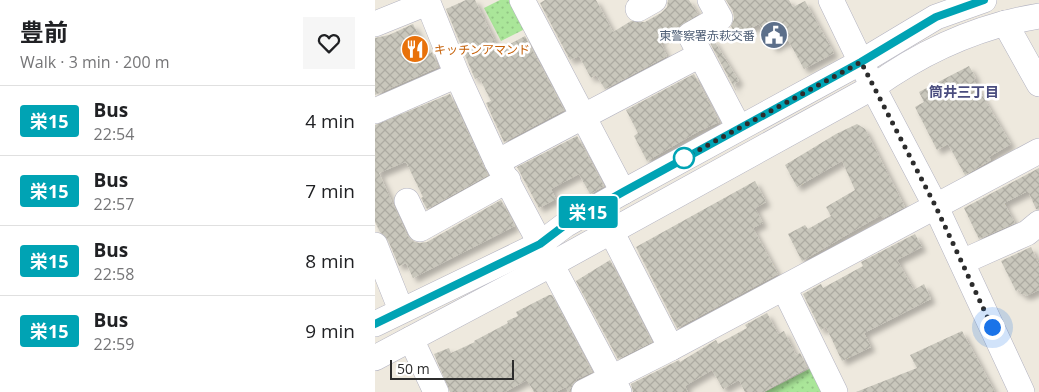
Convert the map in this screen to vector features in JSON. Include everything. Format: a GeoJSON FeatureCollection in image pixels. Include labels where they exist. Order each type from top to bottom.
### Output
{"type":"FeatureCollection","features":[{"type":"Feature","properties":{"kind":"street"},"geometry":{"type":"LineString","coordinates":[[523,0],[623,192]]}},
{"type":"Feature","properties":{"kind":"street"},"geometry":{"type":"LineString","coordinates":[[710,0],[720,18],[690,35],[739,128]]}},
{"type":"Feature","properties":{"kind":"street"},"geometry":{"type":"LineString","coordinates":[[831,0],[873,87],[935,205],[1022,392]]}},
{"type":"Feature","properties":{"kind":"street"},"geometry":{"type":"LineString","coordinates":[[375,358],[411,339],[546,254],[565,225],[861,62],[936,17],[984,0]]}},
{"type":"Feature","properties":{"kind":"street"},"geometry":{"type":"LineString","coordinates":[[375,24],[427,2],[457,75],[502,171],[616,386]]}},
{"type":"Feature","properties":{"kind":"street"},"geometry":{"type":"LineString","coordinates":[[375,324],[401,310],[428,299],[546,254],[611,232],[873,87],[902,67],[954,40],[1005,23],[1039,16]]}},
{"type":"Feature","properties":{"kind":"street"},"geometry":{"type":"LineString","coordinates":[[1005,23],[1039,84]]}},
{"type":"Feature","properties":{"kind":"street"},"geometry":{"type":"LineString","coordinates":[[407,201],[421,229],[583,116],[700,55]]}},
{"type":"Feature","properties":{"kind":"street"},"geometry":{"type":"LineString","coordinates":[[375,111],[457,75]]}},
{"type":"Feature","properties":{"kind":"street"},"geometry":{"type":"LineString","coordinates":[[584,392],[616,386],[671,348],[1039,151]]}},
{"type":"Feature","properties":{"kind":"street"},"geometry":{"type":"LineString","coordinates":[[962,262],[1027,233],[1039,223]]}},
{"type":"Feature","properties":{"kind":"street"},"geometry":{"type":"LineString","coordinates":[[611,232],[671,348]]}},
{"type":"Feature","properties":{"kind":"street"},"geometry":{"type":"LineString","coordinates":[[375,245],[401,310]]}},
{"type":"Feature","properties":{"kind":"street"},"geometry":{"type":"LineString","coordinates":[[784,288],[835,392]]}},
{"type":"Feature","properties":{"kind":"street"},"geometry":{"type":"LineString","coordinates":[[411,339],[436,392]]}},
{"type":"Feature","properties":{"kind":"green space"},"geometry":{"type":"Polygon","coordinates":[[[500,0],[510,0],[525,29],[501,41],[484,8],[500,0]]]}},
{"type":"Feature","properties":{"kind":"green space"},"geometry":{"type":"Polygon","coordinates":[[[815,366],[828,392],[765,392],[815,366]]]}},
{"type":"Feature","properties":{"kind":"building"},"geometry":{"type":"Polygon","coordinates":[[[466,0],[475,0],[499,50],[525,36],[564,110],[504,142],[486,103],[491,101],[479,77],[475,79],[446,9],[466,0]]]}},
{"type":"Feature","properties":{"kind":"building"},"geometry":{"type":"Polygon","coordinates":[[[545,0],[596,0],[613,32],[631,21],[645,22],[661,13],[667,7],[668,0],[689,0],[698,14],[659,39],[667,56],[605,89],[596,75],[591,78],[579,56],[570,60],[540,3],[545,0]]]}},
{"type":"Feature","properties":{"kind":"building"},"geometry":{"type":"Polygon","coordinates":[[[726,0],[789,0],[793,7],[805,1],[834,53],[804,69],[788,40],[773,48],[759,24],[736,36],[731,26],[734,19],[733,11],[726,0]]]}},
{"type":"Feature","properties":{"kind":"building"},"geometry":{"type":"Polygon","coordinates":[[[413,24],[428,54],[432,52],[438,67],[375,95],[375,38],[389,35],[413,24]]]}},
{"type":"Feature","properties":{"kind":"building"},"geometry":{"type":"Polygon","coordinates":[[[713,39],[739,81],[734,84],[736,91],[709,41],[713,39]]]}},
{"type":"Feature","properties":{"kind":"building"},"geometry":{"type":"Polygon","coordinates":[[[969,66],[976,78],[974,79],[976,85],[1011,144],[989,157],[991,160],[965,175],[948,144],[937,150],[915,107],[924,102],[919,92],[969,66]]]}},
{"type":"Feature","properties":{"kind":"building"},"geometry":{"type":"Polygon","coordinates":[[[694,74],[719,122],[699,131],[647,161],[634,136],[638,133],[626,110],[694,74]]]}},
{"type":"Feature","properties":{"kind":"building"},"geometry":{"type":"Polygon","coordinates":[[[450,94],[488,175],[427,209],[405,162],[379,173],[407,235],[412,241],[419,243],[427,242],[501,200],[515,226],[413,278],[406,263],[399,266],[388,240],[380,232],[375,222],[375,125],[450,94]]]}},
{"type":"Feature","properties":{"kind":"building"},"geometry":{"type":"Polygon","coordinates":[[[857,124],[865,129],[905,207],[883,218],[881,215],[802,261],[788,234],[805,225],[808,229],[831,216],[826,207],[855,190],[842,161],[797,187],[785,165],[836,134],[857,124]]]}},
{"type":"Feature","properties":{"kind":"building"},"geometry":{"type":"Polygon","coordinates":[[[577,136],[604,186],[590,194],[579,174],[551,189],[556,199],[539,208],[517,167],[577,136]]]}},
{"type":"Feature","properties":{"kind":"building"},"geometry":{"type":"Polygon","coordinates":[[[1039,168],[1039,209],[1036,209],[1028,191],[1004,203],[1015,223],[979,239],[964,208],[1039,168]]]}},
{"type":"Feature","properties":{"kind":"building"},"geometry":{"type":"Polygon","coordinates":[[[755,181],[766,202],[755,208],[763,223],[753,228],[778,274],[677,328],[636,247],[755,181]]]}},
{"type":"Feature","properties":{"kind":"building"},"geometry":{"type":"Polygon","coordinates":[[[915,234],[922,247],[897,260],[914,290],[924,284],[931,299],[864,333],[871,347],[842,361],[826,327],[821,330],[803,294],[821,284],[823,288],[863,266],[861,262],[915,234]]]}},
{"type":"Feature","properties":{"kind":"building"},"geometry":{"type":"Polygon","coordinates":[[[1031,247],[1039,264],[1039,290],[1026,296],[1025,294],[1022,295],[1019,289],[1016,291],[1001,261],[1031,247]]]}},
{"type":"Feature","properties":{"kind":"building"},"geometry":{"type":"Polygon","coordinates":[[[610,260],[652,342],[618,359],[576,281],[610,260]]]}},
{"type":"Feature","properties":{"kind":"building"},"geometry":{"type":"Polygon","coordinates":[[[552,295],[592,372],[577,379],[568,392],[566,387],[556,392],[534,392],[527,380],[505,392],[450,392],[434,354],[449,348],[451,353],[475,342],[518,316],[516,312],[552,295]]]}},
{"type":"Feature","properties":{"kind":"building"},"geometry":{"type":"Polygon","coordinates":[[[767,313],[778,334],[784,331],[796,355],[800,353],[807,368],[763,392],[745,392],[739,380],[723,389],[712,370],[685,386],[688,392],[633,392],[631,384],[679,360],[680,362],[716,340],[718,344],[747,328],[745,325],[767,313]]]}},
{"type":"Feature","properties":{"kind":"building"},"geometry":{"type":"Polygon","coordinates":[[[962,331],[995,392],[856,392],[917,368],[910,355],[962,331]]]}},
{"type":"Feature","properties":{"kind":"bus line","name":"栄15"},"geometry":{"type":"LineString","coordinates":[[375,324],[540,244],[565,225],[861,62],[936,17],[984,0]]}},
{"type":"Feature","properties":{"kind":"place","name":"東警察署赤萩交番"},"geometry":{"type":"Point","coordinates":[774,35]}},
{"type":"Feature","properties":{"kind":"place","name":"キッチンアマンド"},"geometry":{"type":"Point","coordinates":[415,49]}},
{"type":"Feature","properties":{"kind":"district","name":"筒井三丁目"},"geometry":{"type":"Point","coordinates":[964,91]}},
{"type":"Feature","properties":{"kind":"route"},"geometry":{"type":"LineString","coordinates":[[684,158],[861,62],[935,205],[992,327]]}}]}
